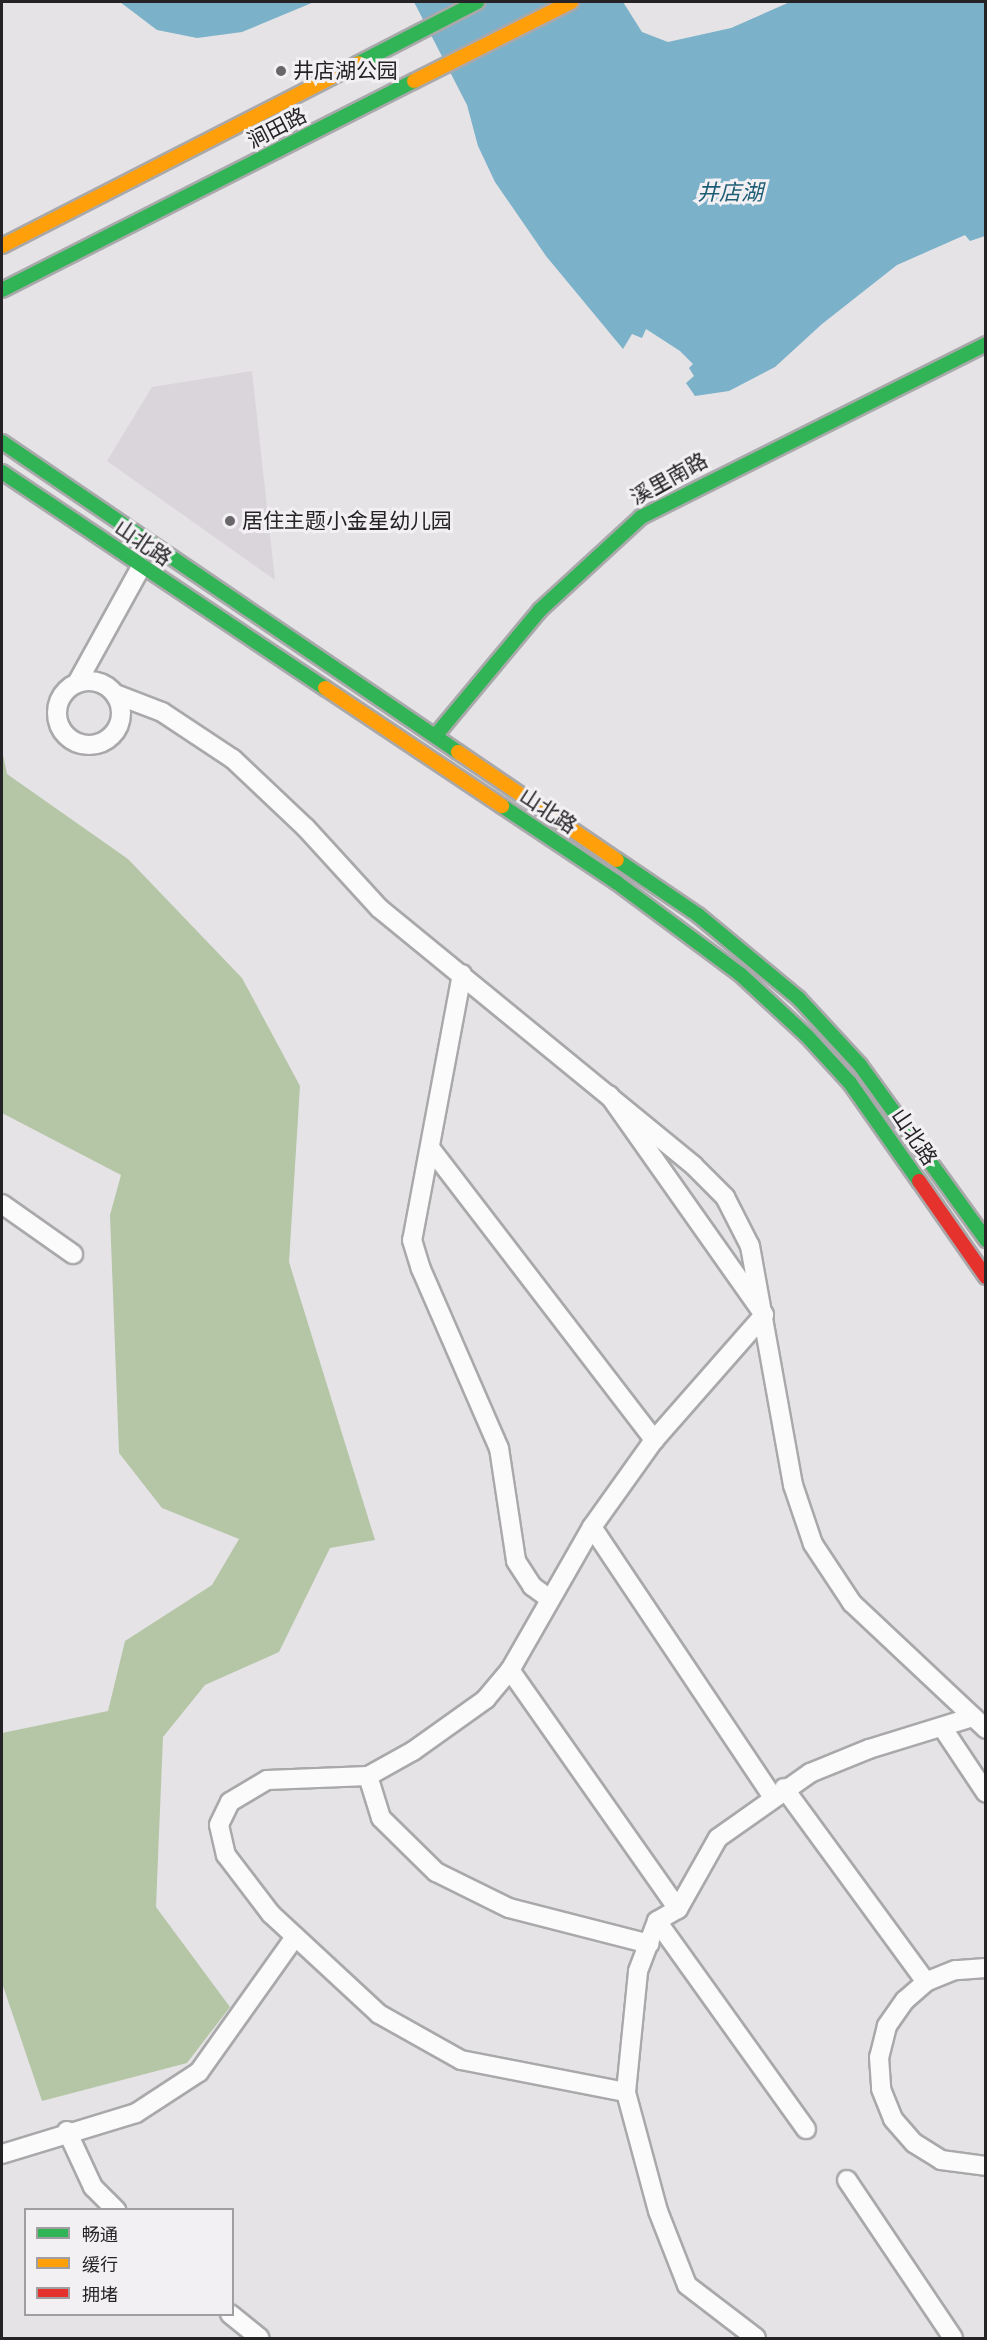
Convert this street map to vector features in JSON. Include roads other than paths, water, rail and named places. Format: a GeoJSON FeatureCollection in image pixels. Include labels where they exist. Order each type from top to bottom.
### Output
{"type":"FeatureCollection","features":[{"type":"Feature","properties":{"kind":"main road","name":"涧田路"},"geometry":{"type":"LineString","coordinates":[[2,246],[477,2]]}},
{"type":"Feature","properties":{"kind":"main road","name":"涧田路"},"geometry":{"type":"LineString","coordinates":[[2,290],[571,2]]}},
{"type":"Feature","properties":{"kind":"main road","name":"溪里南路"},"geometry":{"type":"LineString","coordinates":[[436,735],[540,610],[640,517],[986,344]]}},
{"type":"Feature","properties":{"kind":"main road","name":"山北路"},"geometry":{"type":"LineString","coordinates":[[2,442],[698,915],[799,999],[860,1065],[986,1240]]}},
{"type":"Feature","properties":{"kind":"main road","name":"山北路"},"geometry":{"type":"LineString","coordinates":[[2,472],[141,567],[616,882],[740,974],[807,1036],[850,1083],[986,1277]]}},
{"type":"Feature","properties":{"kind":"street"},"geometry":{"type":"LineString","coordinates":[[115,693],[121,713],[114,733],[96,744],[76,742],[67,736],[58,717],[62,697],[77,683],[141,567]]}},
{"type":"Feature","properties":{"kind":"street"},"geometry":{"type":"LineString","coordinates":[[77,683],[98,682],[115,693],[162,712],[233,759],[306,828],[379,908],[609,1095],[694,1166],[726,1197],[747,1237],[764,1315],[797,1505],[821,1560],[852,1603],[979,1723]]}},
{"type":"Feature","properties":{"kind":"street"},"geometry":{"type":"LineString","coordinates":[[462,974],[413,1228],[415,1253],[499,1448],[516,1561],[532,1586],[550,1599]]}},
{"type":"Feature","properties":{"kind":"street"},"geometry":{"type":"LineString","coordinates":[[609,1095],[764,1315]]}},
{"type":"Feature","properties":{"kind":"street"},"geometry":{"type":"LineString","coordinates":[[430,1149],[654,1440]]}},
{"type":"Feature","properties":{"kind":"street"},"geometry":{"type":"LineString","coordinates":[[2,1204],[73,1254]]}},
{"type":"Feature","properties":{"kind":"street"},"geometry":{"type":"LineString","coordinates":[[626,2092],[461,2060],[379,2014],[271,1914],[226,1855],[219,1825],[230,1802],[267,1780],[368,1776],[466,1716],[510,1670],[592,1527],[654,1440],[764,1315]]}},
{"type":"Feature","properties":{"kind":"street"},"geometry":{"type":"LineString","coordinates":[[592,1527],[779,1792],[926,1982]]}},
{"type":"Feature","properties":{"kind":"street"},"geometry":{"type":"LineString","coordinates":[[510,1670],[678,1909]]}},
{"type":"Feature","properties":{"kind":"street"},"geometry":{"type":"LineString","coordinates":[[756,2338],[687,2285],[658,2211],[626,2092],[638,1971],[657,1921],[678,1909],[718,1838],[779,1792],[851,1756],[942,1726],[979,1723]]}},
{"type":"Feature","properties":{"kind":"street"},"geometry":{"type":"LineString","coordinates":[[942,1726],[986,1793]]}},
{"type":"Feature","properties":{"kind":"street"},"geometry":{"type":"LineString","coordinates":[[368,1776],[381,1818],[436,1872],[509,1908],[649,1944]]}},
{"type":"Feature","properties":{"kind":"street"},"geometry":{"type":"LineString","coordinates":[[657,1921],[806,2129]]}},
{"type":"Feature","properties":{"kind":"street"},"geometry":{"type":"LineString","coordinates":[[2,2154],[67,2132],[136,2113],[199,2072],[295,1937]]}},
{"type":"Feature","properties":{"kind":"street"},"geometry":{"type":"LineString","coordinates":[[986,1968],[955,1970],[926,1982],[904,2000],[887,2026],[879,2057],[881,2089],[893,2119],[914,2143],[941,2160],[972,2167],[986,2166]]}},
{"type":"Feature","properties":{"kind":"street"},"geometry":{"type":"LineString","coordinates":[[67,2132],[93,2187],[114,2208]]}},
{"type":"Feature","properties":{"kind":"street"},"geometry":{"type":"LineString","coordinates":[[847,2180],[953,2338]]}},
{"type":"Feature","properties":{"kind":"street"},"geometry":{"type":"LineString","coordinates":[[232,2316],[260,2338]]}},
{"type":"Feature","properties":{"kind":"water"},"geometry":{"type":"Polygon","coordinates":[[[120,2],[314,2],[242,32],[197,38],[157,30],[120,2]]]}},
{"type":"Feature","properties":{"kind":"water","name":"井店湖"},"geometry":{"type":"Polygon","coordinates":[[[414,2],[623,2],[642,32],[668,42],[731,28],[790,2],[985,2],[985,236],[970,241],[965,235],[897,265],[822,324],[775,367],[729,391],[695,396],[686,383],[694,376],[689,368],[693,364],[680,351],[646,329],[642,338],[632,334],[623,349],[546,256],[495,182],[478,146],[467,105],[414,2]]]}},
{"type":"Feature","properties":{"kind":"place","name":"井店湖公园"},"geometry":{"type":"Point","coordinates":[281,71]}},
{"type":"Feature","properties":{"kind":"place","name":"居住主题小金星幼儿园"},"geometry":{"type":"Point","coordinates":[230,521]}}]}
